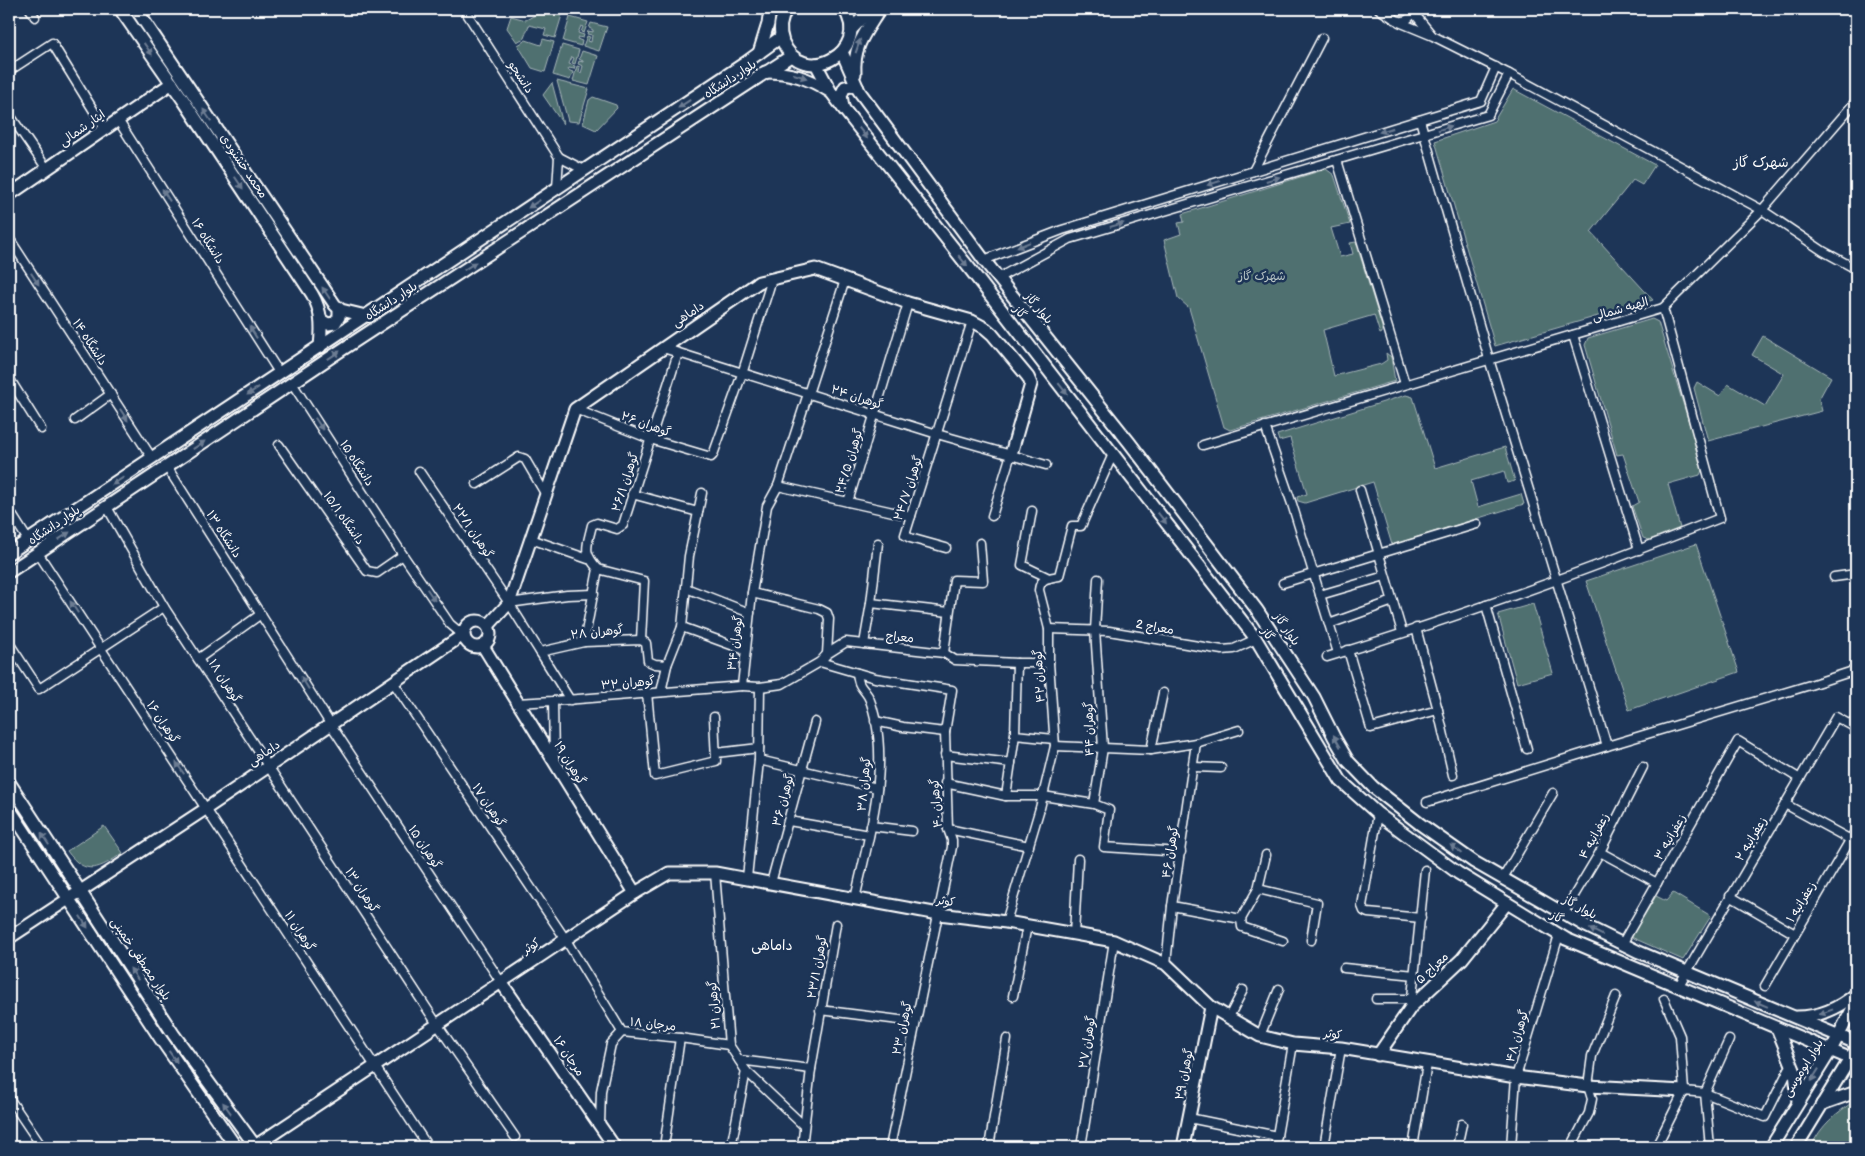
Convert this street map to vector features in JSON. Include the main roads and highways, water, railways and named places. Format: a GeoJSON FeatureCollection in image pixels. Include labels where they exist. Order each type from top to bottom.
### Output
{"type":"FeatureCollection","features":[{"type":"Feature","properties":{"kind":"main road","name":"محمد خشنودی"},"geometry":{"type":"LineString","coordinates":[[120,9],[172,83],[312,294],[319,309],[321,320],[320,346]]}},
{"type":"Feature","properties":{"kind":"main road","name":"محمد خشنودی"},"geometry":{"type":"LineString","coordinates":[[136,9],[330,300],[339,309]]}},
{"type":"Feature","properties":{"kind":"main road"},"geometry":{"type":"LineString","coordinates":[[759,52],[768,24],[770,9]]}},
{"type":"Feature","properties":{"kind":"main road"},"geometry":{"type":"LineString","coordinates":[[782,12],[781,36],[791,56],[806,63],[816,64],[826,63],[842,52],[850,38],[850,20],[844,9]]}},
{"type":"Feature","properties":{"kind":"main road"},"geometry":{"type":"LineString","coordinates":[[851,30],[871,9]]}},
{"type":"Feature","properties":{"kind":"main road"},"geometry":{"type":"LineString","coordinates":[[858,88],[854,74],[854,60],[857,48],[880,9]]}},
{"type":"Feature","properties":{"kind":"main road","name":"بلوار دانشگاه"},"geometry":{"type":"LineString","coordinates":[[9,553],[280,374],[781,36]]}},
{"type":"Feature","properties":{"kind":"main road","name":"بلوار گاز"},"geometry":{"type":"LineString","coordinates":[[842,52],[858,88],[984,260],[1129,442],[1257,610],[1314,697],[1348,761],[1373,787],[1420,824],[1474,862],[1563,914],[1622,944],[1856,1043]]}},
{"type":"Feature","properties":{"kind":"main road","name":"بلوار دانشگاه"},"geometry":{"type":"LineString","coordinates":[[9,572],[292,383],[791,56]]}},
{"type":"Feature","properties":{"kind":"main road","name":"گاز"},"geometry":{"type":"LineString","coordinates":[[816,64],[831,92],[843,108],[1256,639],[1340,781],[1378,814],[1458,872],[1566,939],[1830,1050]]}},
{"type":"Feature","properties":{"kind":"main road"},"geometry":{"type":"LineString","coordinates":[[765,72],[794,74],[812,81],[831,92]]}},
{"type":"Feature","properties":{"kind":"main road","name":"ایثار شمالی"},"geometry":{"type":"LineString","coordinates":[[9,195],[172,83]]}},
{"type":"Feature","properties":{"kind":"main road"},"geometry":{"type":"LineString","coordinates":[[843,108],[841,95],[845,87],[852,86],[858,88]]}},
{"type":"Feature","properties":{"kind":"main road","name":"داماهی"},"geometry":{"type":"LineString","coordinates":[[488,626],[509,603],[575,409],[759,282],[816,269],[908,303],[972,321],[985,328],[1030,380],[1030,387],[1011,454]]}},
{"type":"Feature","properties":{"kind":"main road"},"geometry":{"type":"LineString","coordinates":[[321,320],[328,324],[335,323],[338,319],[339,309],[366,316]]}},
{"type":"Feature","properties":{"kind":"main road"},"geometry":{"type":"LineString","coordinates":[[1113,454],[1129,442]]}},
{"type":"Feature","properties":{"kind":"main road"},"geometry":{"type":"LineString","coordinates":[[478,620],[488,626],[490,637],[483,646],[472,647],[466,642],[463,635],[464,629],[472,621],[478,620]]}},
{"type":"Feature","properties":{"kind":"main road","name":"داماهی"},"geometry":{"type":"LineString","coordinates":[[9,938],[207,808],[463,635]]}},
{"type":"Feature","properties":{"kind":"main road","name":"گوهران ۱۹"},"geometry":{"type":"LineString","coordinates":[[483,646],[516,703],[635,893]]}},
{"type":"Feature","properties":{"kind":"main road","name":"بلوار مصطفی خمینی"},"geometry":{"type":"LineString","coordinates":[[9,782],[174,1035],[255,1147]]}},
{"type":"Feature","properties":{"kind":"main road"},"geometry":{"type":"LineString","coordinates":[[9,808],[160,1038],[236,1147]]}},
{"type":"Feature","properties":{"kind":"main road","name":"کوثر"},"geometry":{"type":"LineString","coordinates":[[255,1147],[635,893],[670,873],[715,873],[939,914],[1006,922],[1114,941],[1166,964],[1211,1007],[1260,1036],[1293,1044],[1340,1048],[1426,1064],[1588,1086],[1684,1090]]}},
{"type":"Feature","properties":{"kind":"main road","name":"معراج ۵"},"geometry":{"type":"LineString","coordinates":[[1378,1054],[1411,1003],[1462,959],[1507,903]]}},
{"type":"Feature","properties":{"kind":"main road","name":"مرجان ۱۶"},"geometry":{"type":"LineString","coordinates":[[501,982],[614,1147]]}},
{"type":"Feature","properties":{"kind":"main road"},"geometry":{"type":"LineString","coordinates":[[1791,1017],[1816,1016],[1828,1012],[1856,994]]}},
{"type":"Feature","properties":{"kind":"main road","name":"بلوار ابوموسی"},"geometry":{"type":"LineString","coordinates":[[1771,1147],[1830,1050],[1856,1002]]}},
{"type":"Feature","properties":{"kind":"main road","name":"گوهران ۲۹"},"geometry":{"type":"LineString","coordinates":[[1183,1147],[1211,1007]]}},
{"type":"Feature","properties":{"kind":"main road"},"geometry":{"type":"LineString","coordinates":[[1777,1028],[1795,1072],[1798,1102]]}},
{"type":"Feature","properties":{"kind":"main road"},"geometry":{"type":"LineString","coordinates":[[1796,1147],[1854,1056],[1830,1050]]}},
{"type":"Feature","properties":{"kind":"main road"},"geometry":{"type":"LineString","coordinates":[[1822,1104],[1856,1092]]}},
{"type":"Feature","properties":{"kind":"district","name":"شهرک گاز"},"geometry":{"type":"Point","coordinates":[1761,162]}},
{"type":"Feature","properties":{"kind":"district","name":"داماهی"},"geometry":{"type":"Point","coordinates":[772,945]}}]}
